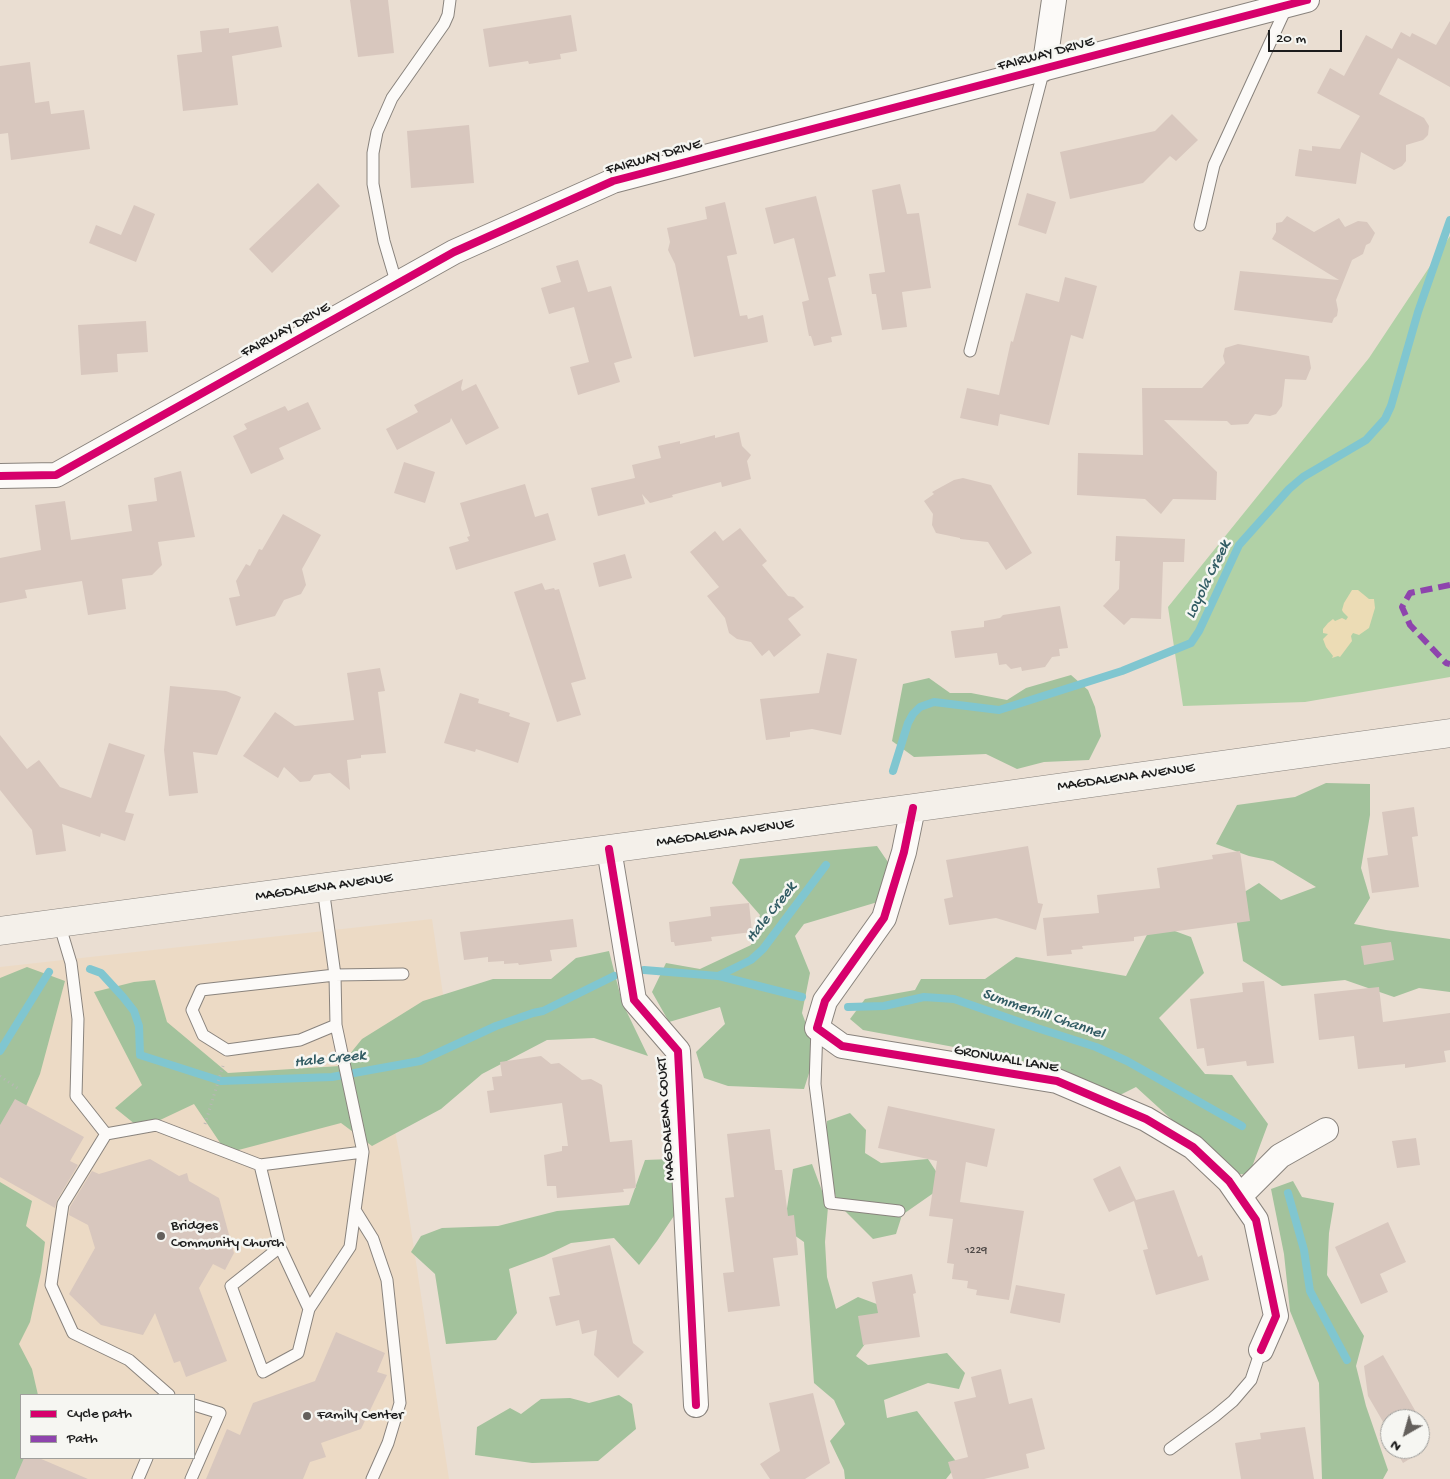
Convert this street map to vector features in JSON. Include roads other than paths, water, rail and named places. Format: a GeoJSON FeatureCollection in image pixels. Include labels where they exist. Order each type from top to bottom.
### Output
{"type":"FeatureCollection","features":[{"type":"Feature","properties":{"kind":"main road","name":"MAGDALENA AVENUE"},"geometry":{"type":"LineString","coordinates":[[0,931],[608,850],[1450,733]]}},
{"type":"Feature","properties":{"kind":"street"},"geometry":{"type":"LineString","coordinates":[[1044,69],[1054,0]]}},
{"type":"Feature","properties":{"kind":"street","name":"FAIRWAY DRIVE"},"geometry":{"type":"LineString","coordinates":[[0,476],[56,475],[454,252],[614,181],[1297,3]]}},
{"type":"Feature","properties":{"kind":"street"},"geometry":{"type":"LineString","coordinates":[[817,1028],[825,1001],[884,918],[904,852],[913,808]]}},
{"type":"Feature","properties":{"kind":"street","name":"MAGDALENA COURT"},"geometry":{"type":"LineString","coordinates":[[608,850],[634,1000],[678,1052],[696,1405]]}},
{"type":"Feature","properties":{"kind":"street","name":"GRONWALL LANE"},"geometry":{"type":"LineString","coordinates":[[817,1028],[842,1046],[1057,1081],[1146,1119],[1193,1147],[1230,1180],[1256,1220],[1276,1316],[1261,1350]]}},
{"type":"Feature","properties":{"kind":"street"},"geometry":{"type":"LineString","coordinates":[[1240,1196],[1280,1156],[1326,1130]]}},
{"type":"Feature","properties":{"kind":"lane"},"geometry":{"type":"LineString","coordinates":[[397,285],[384,241],[373,184],[373,153],[381,120],[392,98],[444,24],[448,15],[450,0]]}},
{"type":"Feature","properties":{"kind":"lane"},"geometry":{"type":"LineString","coordinates":[[1200,225],[1214,165],[1297,3]]}},
{"type":"Feature","properties":{"kind":"lane"},"geometry":{"type":"LineString","coordinates":[[970,352],[1044,69]]}},
{"type":"Feature","properties":{"kind":"lane"},"geometry":{"type":"LineString","coordinates":[[280,1247],[230,1286],[263,1372],[298,1353],[309,1309],[350,1247],[363,1152],[336,1025],[335,975],[323,888]]}},
{"type":"Feature","properties":{"kind":"lane"},"geometry":{"type":"LineString","coordinates":[[59,923],[71,963],[78,1019],[76,1096],[106,1134]]}},
{"type":"Feature","properties":{"kind":"lane"},"geometry":{"type":"LineString","coordinates":[[336,1025],[300,1040],[227,1050],[203,1034],[192,1010],[202,990],[335,975],[403,974]]}},
{"type":"Feature","properties":{"kind":"lane"},"geometry":{"type":"LineString","coordinates":[[817,1028],[815,1084],[830,1203],[899,1211]]}},
{"type":"Feature","properties":{"kind":"lane"},"geometry":{"type":"LineString","coordinates":[[168,1394],[129,1360],[73,1333],[50,1285],[63,1204],[106,1134],[156,1125],[260,1165],[363,1152]]}},
{"type":"Feature","properties":{"kind":"lane"},"geometry":{"type":"LineString","coordinates":[[260,1165],[280,1247],[309,1309]]}},
{"type":"Feature","properties":{"kind":"lane"},"geometry":{"type":"LineString","coordinates":[[355,1210],[373,1239],[387,1280],[400,1402],[388,1443],[372,1479]]}},
{"type":"Feature","properties":{"kind":"lane"},"geometry":{"type":"LineString","coordinates":[[1170,1449],[1233,1401],[1251,1380],[1261,1350]]}},
{"type":"Feature","properties":{"kind":"lane"},"geometry":{"type":"LineString","coordinates":[[191,1479],[220,1414],[195,1405]]}},
{"type":"Feature","properties":{"kind":"lane"},"geometry":{"type":"LineString","coordinates":[[138,1479],[147,1459]]}},
{"type":"Feature","properties":{"kind":"waterway","name":"Loyola Creek"},"geometry":{"type":"LineString","coordinates":[[893,771],[908,723],[920,707],[934,702],[999,710],[1122,671],[1191,643],[1199,631],[1239,545],[1289,489],[1303,477],[1366,440],[1385,419],[1391,406],[1418,312],[1450,220]]}},
{"type":"Feature","properties":{"kind":"waterway","name":"Hale Creek"},"geometry":{"type":"LineString","coordinates":[[644,970],[718,976],[751,960],[763,949],[826,865]]}},
{"type":"Feature","properties":{"kind":"waterway","name":"Hale Creek"},"geometry":{"type":"LineString","coordinates":[[90,969],[101,973],[134,1011],[139,1026],[140,1055],[221,1081],[332,1077],[420,1061],[496,1026],[543,1011],[614,976]]}},
{"type":"Feature","properties":{"kind":"waterway","name":"Hale Creek"},"geometry":{"type":"LineString","coordinates":[[0,1051],[49,972]]}},
{"type":"Feature","properties":{"kind":"waterway","name":"Summerhill Channel"},"geometry":{"type":"LineString","coordinates":[[719,976],[802,997]]}},
{"type":"Feature","properties":{"kind":"waterway","name":"Summerhill Channel"},"geometry":{"type":"LineString","coordinates":[[848,1007],[884,1006],[924,997],[954,999],[1096,1047],[1127,1061],[1242,1126]]}},
{"type":"Feature","properties":{"kind":"waterway","name":"Summerhill Channel"},"geometry":{"type":"LineString","coordinates":[[1288,1193],[1304,1250],[1310,1291],[1347,1360]]}},
{"type":"Feature","properties":{"kind":"place","name":"Bridges Community Church"},"geometry":{"type":"Point","coordinates":[161,1236]}},
{"type":"Feature","properties":{"kind":"place","name":"Family Center"},"geometry":{"type":"Point","coordinates":[307,1416]}}]}
